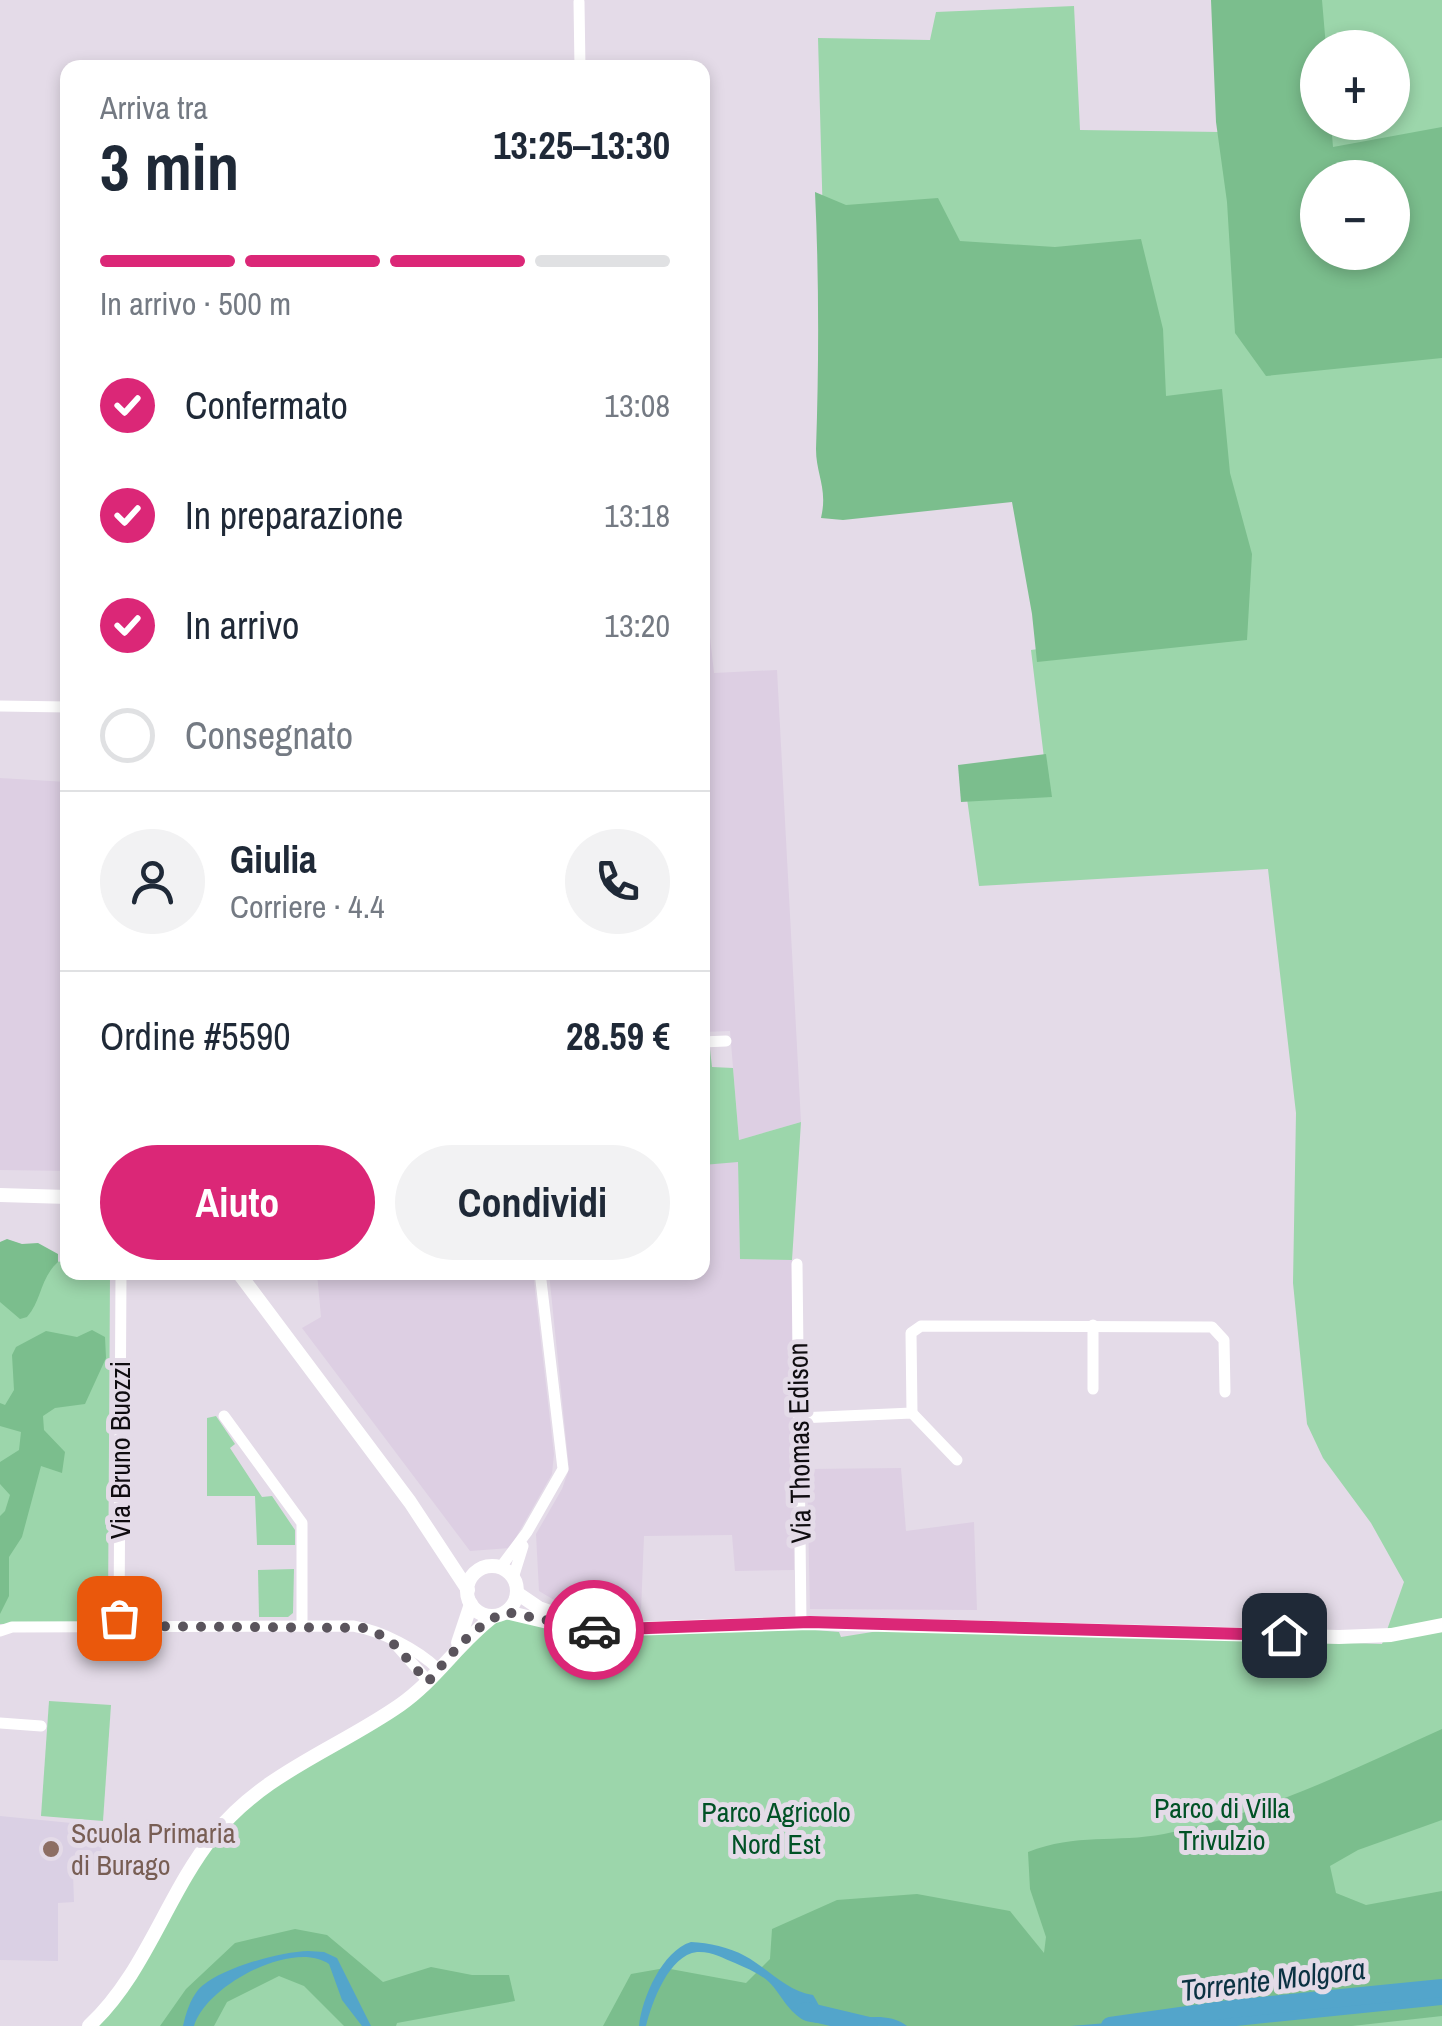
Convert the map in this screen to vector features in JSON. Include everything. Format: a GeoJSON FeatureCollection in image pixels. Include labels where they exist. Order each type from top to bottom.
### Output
{"type":"FeatureCollection","features":[{"type":"Feature","properties":{"kind":"street"},"geometry":{"type":"LineString","coordinates":[[579,2],[580,60]]}},
{"type":"Feature","properties":{"kind":"street"},"geometry":{"type":"LineString","coordinates":[[0,706],[60,708]]}},
{"type":"Feature","properties":{"kind":"street"},"geometry":{"type":"LineString","coordinates":[[710,1042],[726,1041]]}},
{"type":"Feature","properties":{"kind":"street"},"geometry":{"type":"LineString","coordinates":[[0,1195],[60,1197]]}},
{"type":"Feature","properties":{"kind":"street","name":"Via Thomas Edison"},"geometry":{"type":"LineString","coordinates":[[797,1264],[801,1623]]}},
{"type":"Feature","properties":{"kind":"street","name":"Via Bruno Buozzi"},"geometry":{"type":"LineString","coordinates":[[119,1626],[121,1280]]}},
{"type":"Feature","properties":{"kind":"street"},"geometry":{"type":"LineString","coordinates":[[244,1280],[410,1502],[462,1561],[483,1568],[500,1568]]}},
{"type":"Feature","properties":{"kind":"street"},"geometry":{"type":"LineString","coordinates":[[500,1568],[528,1532],[563,1469],[541,1280]]}},
{"type":"Feature","properties":{"kind":"street"},"geometry":{"type":"LineString","coordinates":[[1093,1388],[1094,1325]]}},
{"type":"Feature","properties":{"kind":"street"},"geometry":{"type":"LineString","coordinates":[[958,1460],[912,1414],[911,1333],[915,1328],[1212,1327],[1224,1340],[1224,1392]]}},
{"type":"Feature","properties":{"kind":"street"},"geometry":{"type":"LineString","coordinates":[[799,1418],[912,1414]]}},
{"type":"Feature","properties":{"kind":"street"},"geometry":{"type":"LineString","coordinates":[[224,1416],[302,1524],[302,1626]]}},
{"type":"Feature","properties":{"kind":"street"},"geometry":{"type":"LineString","coordinates":[[410,1502],[481,1613],[589,1630],[801,1623],[1377,1636],[1442,1625]]}},
{"type":"Feature","properties":{"kind":"street"},"geometry":{"type":"LineString","coordinates":[[452,1652],[500,1614],[515,1586],[528,1532]]}},
{"type":"Feature","properties":{"kind":"street"},"geometry":{"type":"LineString","coordinates":[[89,2026],[110,2004],[139,1962],[181,1882],[230,1818],[295,1765],[396,1708],[433,1675],[463,1634],[472,1577],[483,1568]]}},
{"type":"Feature","properties":{"kind":"street"},"geometry":{"type":"LineString","coordinates":[[500,1568],[539,1608],[564,1617],[640,1627]]}},
{"type":"Feature","properties":{"kind":"street"},"geometry":{"type":"LineString","coordinates":[[0,1632],[12,1627],[354,1626],[390,1640],[433,1675]]}},
{"type":"Feature","properties":{"kind":"street"},"geometry":{"type":"LineString","coordinates":[[0,1723],[41,1726]]}},
{"type":"Feature","properties":{"kind":"shaded area"},"geometry":{"type":"Polygon","coordinates":[[[710,637],[714,673],[777,670],[801,1122],[739,1140],[730,1031],[710,1032],[710,637]]]}},
{"type":"Feature","properties":{"kind":"shaded area"},"geometry":{"type":"Polygon","coordinates":[[[0,778],[60,782],[60,1171],[0,1170],[0,778]]]}},
{"type":"Feature","properties":{"kind":"shaded area"},"geometry":{"type":"Polygon","coordinates":[[[738,1161],[740,1259],[792,1260],[794,1570],[735,1571],[732,1535],[644,1536],[641,1611],[564,1606],[539,1591],[536,1534],[569,1469],[550,1280],[710,1280],[710,1164],[738,1161]]]}},
{"type":"Feature","properties":{"kind":"shaded area"},"geometry":{"type":"Polygon","coordinates":[[[318,1280],[534,1280],[554,1454],[552,1474],[510,1548],[470,1551],[302,1328],[321,1317],[318,1280]]]}},
{"type":"Feature","properties":{"kind":"shaded area"},"geometry":{"type":"Polygon","coordinates":[[[901,1468],[906,1531],[974,1522],[977,1610],[810,1609],[807,1469],[901,1468]]]}},
{"type":"Feature","properties":{"kind":"shaded area"},"geometry":{"type":"Polygon","coordinates":[[[0,1816],[102,1826],[101,1873],[73,1873],[74,1902],[58,1903],[58,1961],[0,1960],[0,1816]]]}},
{"type":"Feature","properties":{"kind":"green space"},"geometry":{"type":"Polygon","coordinates":[[[1211,0],[1322,0],[1325,30],[1300,30],[1300,140],[1332,140],[1333,147],[1371,140],[1410,140],[1410,133],[1442,127],[1442,358],[1266,376],[1235,333],[1227,202],[1216,122],[1211,0]]]}},
{"type":"Feature","properties":{"kind":"green space","name":"Parco Agricolo Nord Est"},"geometry":{"type":"Polygon","coordinates":[[[1213,0],[1442,0],[1442,2026],[95,2026],[210,1846],[256,1797],[377,1727],[429,1690],[489,1623],[511,1620],[546,1626],[803,1629],[839,1632],[841,1637],[891,1629],[1382,1644],[1404,1582],[1371,1523],[1323,1458],[1307,1424],[1293,1283],[1296,1113],[1268,869],[979,886],[965,784],[1044,758],[1031,650],[1145,634],[1144,403],[823,222],[818,38],[930,40],[936,12],[1074,6],[1080,130],[1220,132],[1213,0]]]}},
{"type":"Feature","properties":{"kind":"green space"},"geometry":{"type":"Polygon","coordinates":[[[815,192],[846,205],[938,198],[960,241],[1055,247],[1141,239],[1163,329],[1166,396],[1222,389],[1230,473],[1252,554],[1247,640],[1037,662],[1012,502],[843,520],[821,518],[823,498],[816,449],[815,192]]]}},
{"type":"Feature","properties":{"kind":"green space"},"geometry":{"type":"Polygon","coordinates":[[[1046,754],[1052,797],[961,802],[958,765],[1046,754]]]}},
{"type":"Feature","properties":{"kind":"green space"},"geometry":{"type":"Polygon","coordinates":[[[710,1049],[712,1067],[733,1068],[739,1140],[801,1122],[792,1260],[740,1259],[738,1162],[710,1164],[710,1049]]]}},
{"type":"Feature","properties":{"kind":"green space"},"geometry":{"type":"Polygon","coordinates":[[[7,1239],[22,1244],[38,1243],[58,1254],[58,1262],[32,1310],[20,1319],[0,1302],[0,1242],[7,1239]]]}},
{"type":"Feature","properties":{"kind":"green space"},"geometry":{"type":"Polygon","coordinates":[[[0,1259],[60,1262],[60,1280],[110,1280],[108,1612],[96,1623],[0,1624],[0,1259]]]}},
{"type":"Feature","properties":{"kind":"green space"},"geometry":{"type":"Polygon","coordinates":[[[92,1330],[105,1337],[106,1358],[85,1404],[55,1408],[43,1416],[44,1430],[65,1452],[62,1473],[41,1466],[22,1537],[9,1557],[9,1596],[0,1614],[0,1516],[10,1495],[0,1484],[0,1462],[19,1450],[21,1432],[0,1426],[0,1403],[5,1405],[14,1390],[12,1355],[16,1347],[46,1331],[77,1337],[92,1330]]]}},
{"type":"Feature","properties":{"kind":"green space"},"geometry":{"type":"Polygon","coordinates":[[[216,1416],[235,1444],[230,1448],[262,1497],[272,1496],[295,1530],[295,1545],[257,1545],[255,1496],[207,1496],[207,1418],[216,1416]]]}},
{"type":"Feature","properties":{"kind":"green space"},"geometry":{"type":"Polygon","coordinates":[[[294,1569],[293,1613],[288,1617],[259,1617],[258,1570],[294,1569]]]}},
{"type":"Feature","properties":{"kind":"green space"},"geometry":{"type":"Polygon","coordinates":[[[49,1701],[111,1705],[103,1821],[41,1816],[49,1701]]]}},
{"type":"Feature","properties":{"kind":"green space","name":"Parco di Villa Trivulzio"},"geometry":{"type":"Polygon","coordinates":[[[1442,1729],[1442,1820],[1358,1850],[1330,1866],[1336,1893],[1366,1905],[1442,1891],[1442,2016],[1352,2026],[603,2026],[631,1974],[665,1968],[746,1983],[770,1959],[772,1929],[837,1900],[917,1894],[1010,1911],[1044,1953],[1046,1937],[1030,1889],[1028,1852],[1063,1842],[1146,1837],[1200,1826],[1306,1790],[1442,1729]]]}},
{"type":"Feature","properties":{"kind":"green space"},"geometry":{"type":"Polygon","coordinates":[[[295,1929],[327,1935],[383,1982],[431,1967],[472,1975],[509,1975],[515,2001],[396,2026],[344,2026],[304,1986],[279,1976],[227,2002],[214,2026],[160,2026],[186,1989],[235,1943],[295,1929]]]}},
{"type":"Feature","properties":{"kind":"water"},"geometry":{"type":"Polygon","coordinates":[[[691,1942],[719,1946],[745,1956],[786,1984],[813,1995],[827,2016],[887,2018],[907,2026],[806,2021],[761,1976],[721,1957],[697,1952],[678,1961],[670,1970],[646,2026],[639,2026],[655,1977],[671,1955],[691,1942]]]}},
{"type":"Feature","properties":{"kind":"water"},"geometry":{"type":"Polygon","coordinates":[[[308,1951],[337,1958],[371,2026],[362,2026],[342,2000],[329,1964],[295,1957],[253,1970],[233,1982],[215,1996],[194,2026],[183,2026],[193,1998],[207,1982],[250,1963],[308,1951]]]}},
{"type":"Feature","properties":{"kind":"water","name":"Torrente Molgora"},"geometry":{"type":"Polygon","coordinates":[[[1442,1995],[1442,2005],[1236,2026],[1071,2026],[1442,1995]]]}},
{"type":"Feature","properties":{"kind":"waterway","name":"Torrente Molgora"},"geometry":{"type":"LineString","coordinates":[[1110,2026],[1230,2009],[1442,1988]]}},
{"type":"Feature","properties":{"kind":"waterway","name":"Torrente Molgora"},"geometry":{"type":"LineString","coordinates":[[806,2011],[869,2026]]}},
{"type":"Feature","properties":{"kind":"way so far"},"geometry":{"type":"LineString","coordinates":[[119,1618],[119,1626],[367,1628],[390,1640],[428,1682],[470,1634],[506,1612],[594,1630]]}},
{"type":"Feature","properties":{"kind":"place","name":"Scuola Primaria di Burago"},"geometry":{"type":"Point","coordinates":[51,1849]}},
{"type":"Feature","properties":{"kind":"route"},"geometry":{"type":"LineString","coordinates":[[594,1630],[810,1622],[1284,1635]]}}]}
